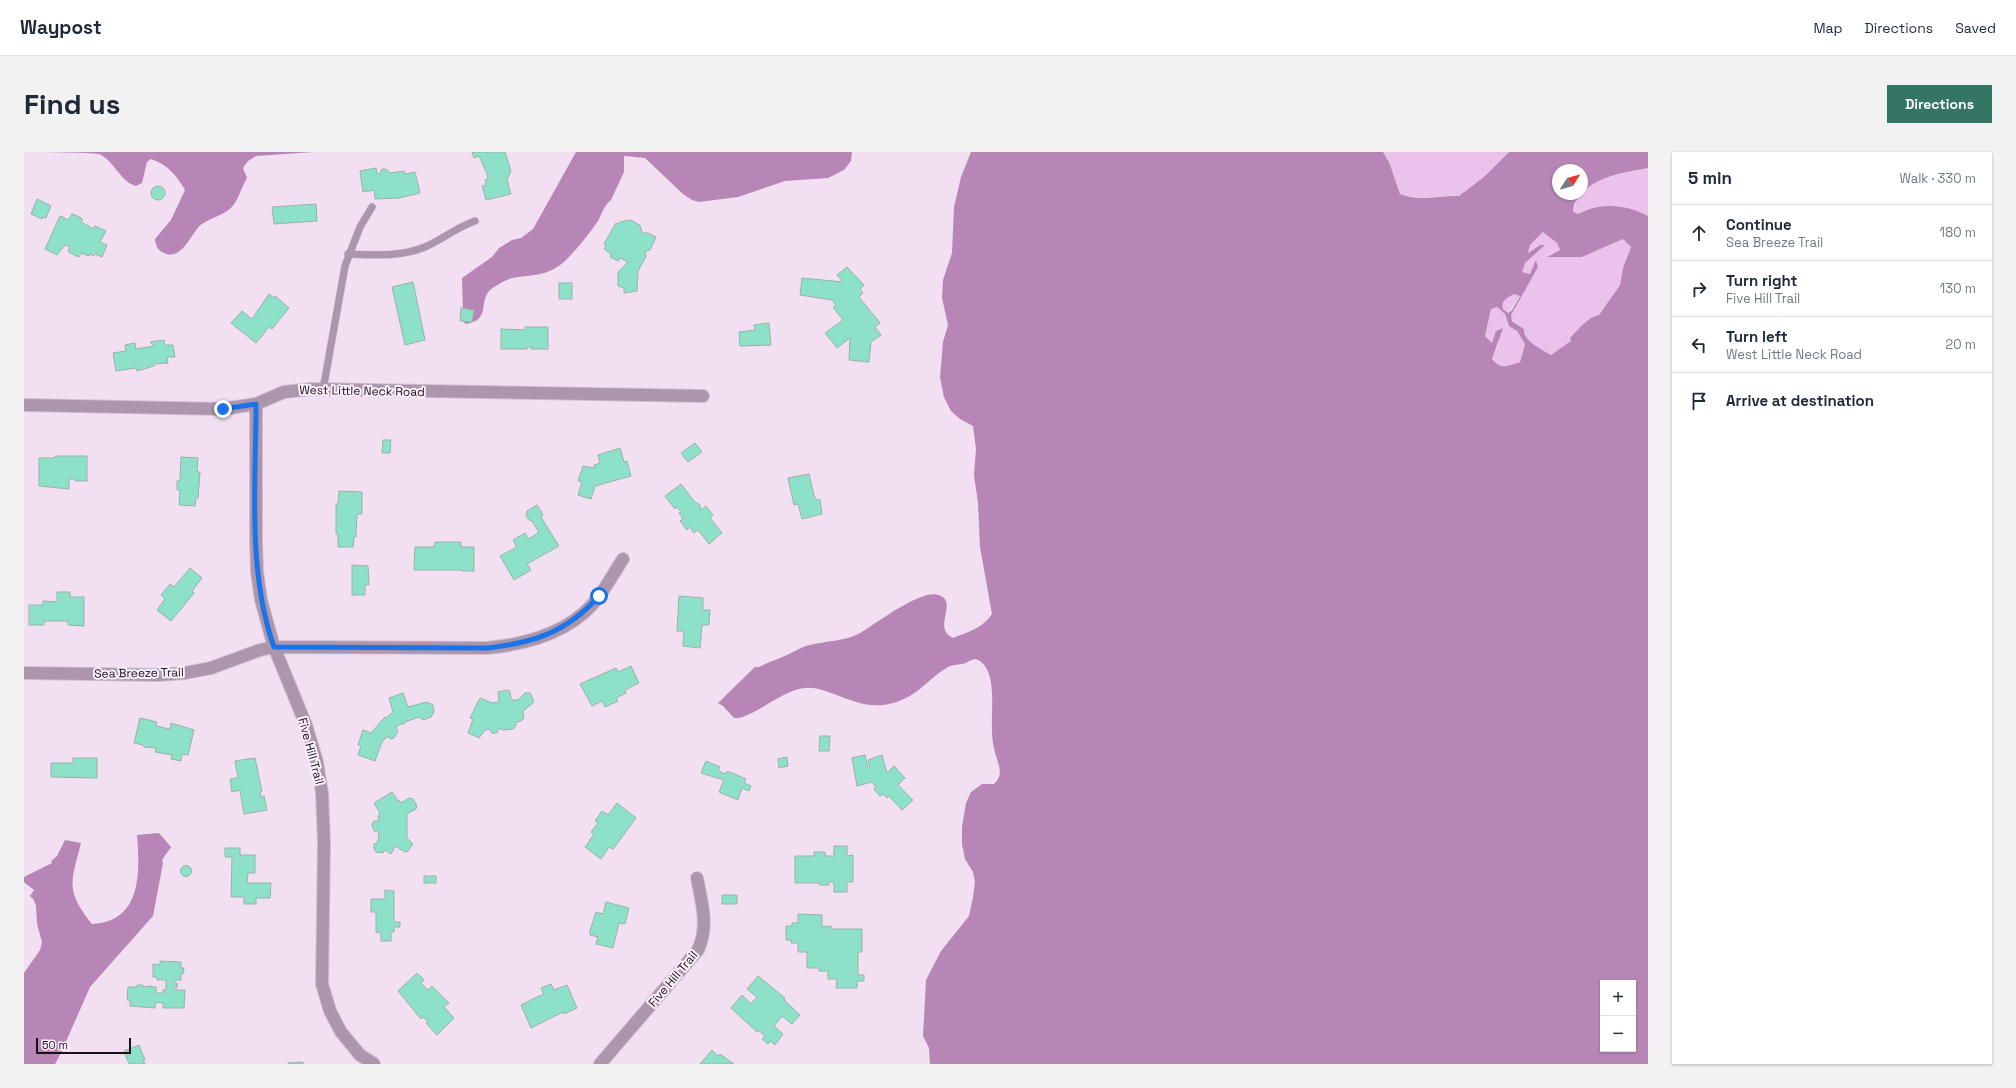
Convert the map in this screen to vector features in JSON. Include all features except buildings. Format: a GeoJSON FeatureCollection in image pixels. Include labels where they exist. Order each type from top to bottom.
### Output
{"type":"FeatureCollection","features":[{"type":"Feature","properties":{"kind":"street","name":"West Little Neck Road"},"geometry":{"type":"LineString","coordinates":[[24,405],[223,409],[256,404],[284,392],[299,389],[703,396]]}},
{"type":"Feature","properties":{"kind":"street","name":"Five Hill Trail"},"geometry":{"type":"LineString","coordinates":[[256,404],[257,572],[261,600],[274,647],[306,725],[317,762],[322,793],[324,877],[321,969],[327,1003],[341,1032],[360,1055],[374,1064]]}},
{"type":"Feature","properties":{"kind":"street","name":"Sea Breeze Trail"},"geometry":{"type":"LineString","coordinates":[[24,673],[158,675],[185,673],[211,668],[260,650],[274,647],[487,648],[532,640],[554,632],[571,623],[586,610],[599,596],[622,559]]}},
{"type":"Feature","properties":{"kind":"street","name":"Five Hill Trail"},"geometry":{"type":"LineString","coordinates":[[600,1064],[698,950],[703,939],[705,925],[697,878]]}},
{"type":"Feature","properties":{"kind":"lane"},"geometry":{"type":"LineString","coordinates":[[323,390],[348,254],[360,227],[372,207]]}},
{"type":"Feature","properties":{"kind":"lane"},"geometry":{"type":"LineString","coordinates":[[348,254],[392,255],[406,253],[424,247],[464,224],[475,221]]}},
{"type":"Feature","properties":{"kind":"shaded area"},"geometry":{"type":"Polygon","coordinates":[[[47,152],[314,152],[256,156],[248,161],[243,168],[247,178],[237,200],[232,207],[198,227],[182,249],[171,255],[158,249],[155,239],[171,220],[185,190],[179,180],[167,167],[151,159],[147,162],[142,183],[136,186],[130,184],[105,157],[99,154],[47,152]]]}},
{"type":"Feature","properties":{"kind":"shaded area"},"geometry":{"type":"Polygon","coordinates":[[[576,152],[852,152],[851,161],[844,170],[828,178],[785,181],[738,197],[699,202],[692,200],[683,194],[645,158],[624,156],[624,172],[611,200],[605,207],[595,226],[571,255],[560,265],[548,272],[511,279],[494,287],[488,292],[482,314],[479,318],[474,322],[465,324],[463,317],[462,278],[492,257],[499,248],[512,240],[521,238],[533,229],[576,152]]]}},
{"type":"Feature","properties":{"kind":"shaded area"},"geometry":{"type":"Polygon","coordinates":[[[971,152],[1383,152],[1389,162],[1400,194],[1414,198],[1429,198],[1459,196],[1485,176],[1509,152],[1648,152],[1648,168],[1621,173],[1605,178],[1588,188],[1588,164],[1552,164],[1552,200],[1577,200],[1574,204],[1573,212],[1578,214],[1595,208],[1613,206],[1631,209],[1648,216],[1648,1064],[930,1064],[929,1048],[923,1036],[926,980],[941,951],[969,916],[973,897],[975,882],[973,872],[965,859],[962,844],[962,827],[966,803],[971,792],[982,784],[994,784],[998,780],[1000,771],[992,738],[991,682],[985,667],[976,659],[964,664],[950,666],[910,696],[885,705],[869,705],[860,703],[809,688],[796,690],[786,694],[758,710],[741,717],[734,718],[723,706],[718,703],[755,667],[759,667],[808,645],[853,636],[900,607],[923,596],[933,594],[941,596],[945,600],[947,605],[944,622],[945,628],[947,634],[953,638],[980,626],[992,614],[980,547],[978,503],[974,475],[976,449],[973,426],[960,419],[951,411],[944,397],[940,377],[943,342],[948,325],[942,298],[943,280],[952,253],[954,207],[961,177],[971,152]],[[1543,232],[1530,245],[1528,253],[1540,245],[1545,245],[1525,263],[1522,272],[1530,274],[1536,260],[1538,267],[1511,315],[1512,321],[1524,329],[1524,333],[1529,341],[1551,355],[1571,341],[1570,338],[1587,321],[1599,315],[1620,285],[1623,268],[1631,247],[1623,239],[1582,257],[1547,257],[1560,250],[1557,243],[1543,232]],[[1514,294],[1503,303],[1503,309],[1508,313],[1512,310],[1520,296],[1514,294]],[[1497,307],[1491,309],[1485,336],[1492,343],[1496,331],[1503,328],[1492,359],[1498,365],[1508,366],[1520,362],[1525,344],[1517,331],[1509,326],[1505,314],[1497,307]]]}},
{"type":"Feature","properties":{"kind":"shaded area"},"geometry":{"type":"Polygon","coordinates":[[[1383,152],[1509,152],[1485,176],[1459,196],[1422,198],[1400,194],[1389,162],[1383,152]]]}},
{"type":"Feature","properties":{"kind":"shaded area"},"geometry":{"type":"Polygon","coordinates":[[[1648,168],[1648,216],[1637,211],[1585,211],[1578,214],[1573,212],[1578,200],[1588,200],[1588,188],[1592,185],[1613,176],[1648,168]]]}},
{"type":"Feature","properties":{"kind":"shaded area"},"geometry":{"type":"Polygon","coordinates":[[[1543,232],[1557,243],[1560,250],[1548,255],[1582,257],[1623,239],[1631,247],[1623,268],[1620,285],[1599,315],[1595,315],[1568,344],[1551,355],[1529,341],[1524,333],[1524,329],[1512,320],[1511,315],[1538,267],[1537,260],[1530,274],[1522,272],[1524,264],[1527,260],[1544,245],[1540,245],[1527,253],[1530,245],[1543,232]]]}},
{"type":"Feature","properties":{"kind":"shaded area"},"geometry":{"type":"Polygon","coordinates":[[[1514,294],[1520,295],[1508,313],[1503,309],[1503,303],[1507,298],[1514,294]]]}},
{"type":"Feature","properties":{"kind":"shaded area"},"geometry":{"type":"Polygon","coordinates":[[[1497,307],[1505,314],[1509,326],[1517,331],[1525,344],[1520,362],[1509,366],[1499,365],[1492,359],[1499,342],[1492,343],[1485,336],[1491,308],[1497,307]]]}},
{"type":"Feature","properties":{"kind":"shaded area"},"geometry":{"type":"Polygon","coordinates":[[[159,833],[171,847],[162,860],[163,863],[153,916],[90,987],[55,1064],[24,1064],[24,973],[40,950],[42,942],[37,924],[36,906],[34,900],[30,896],[34,890],[24,882],[24,877],[52,863],[51,861],[57,856],[65,840],[81,843],[73,877],[74,894],[83,912],[92,924],[108,921],[121,914],[129,905],[134,893],[138,864],[137,835],[159,833]]]}},
{"type":"Feature","properties":{"kind":"route"},"geometry":{"type":"LineString","coordinates":[[223,409],[240,408],[256,404],[257,572],[261,600],[274,647],[487,648],[507,646],[532,640],[554,632],[571,623],[599,596]]}}]}
